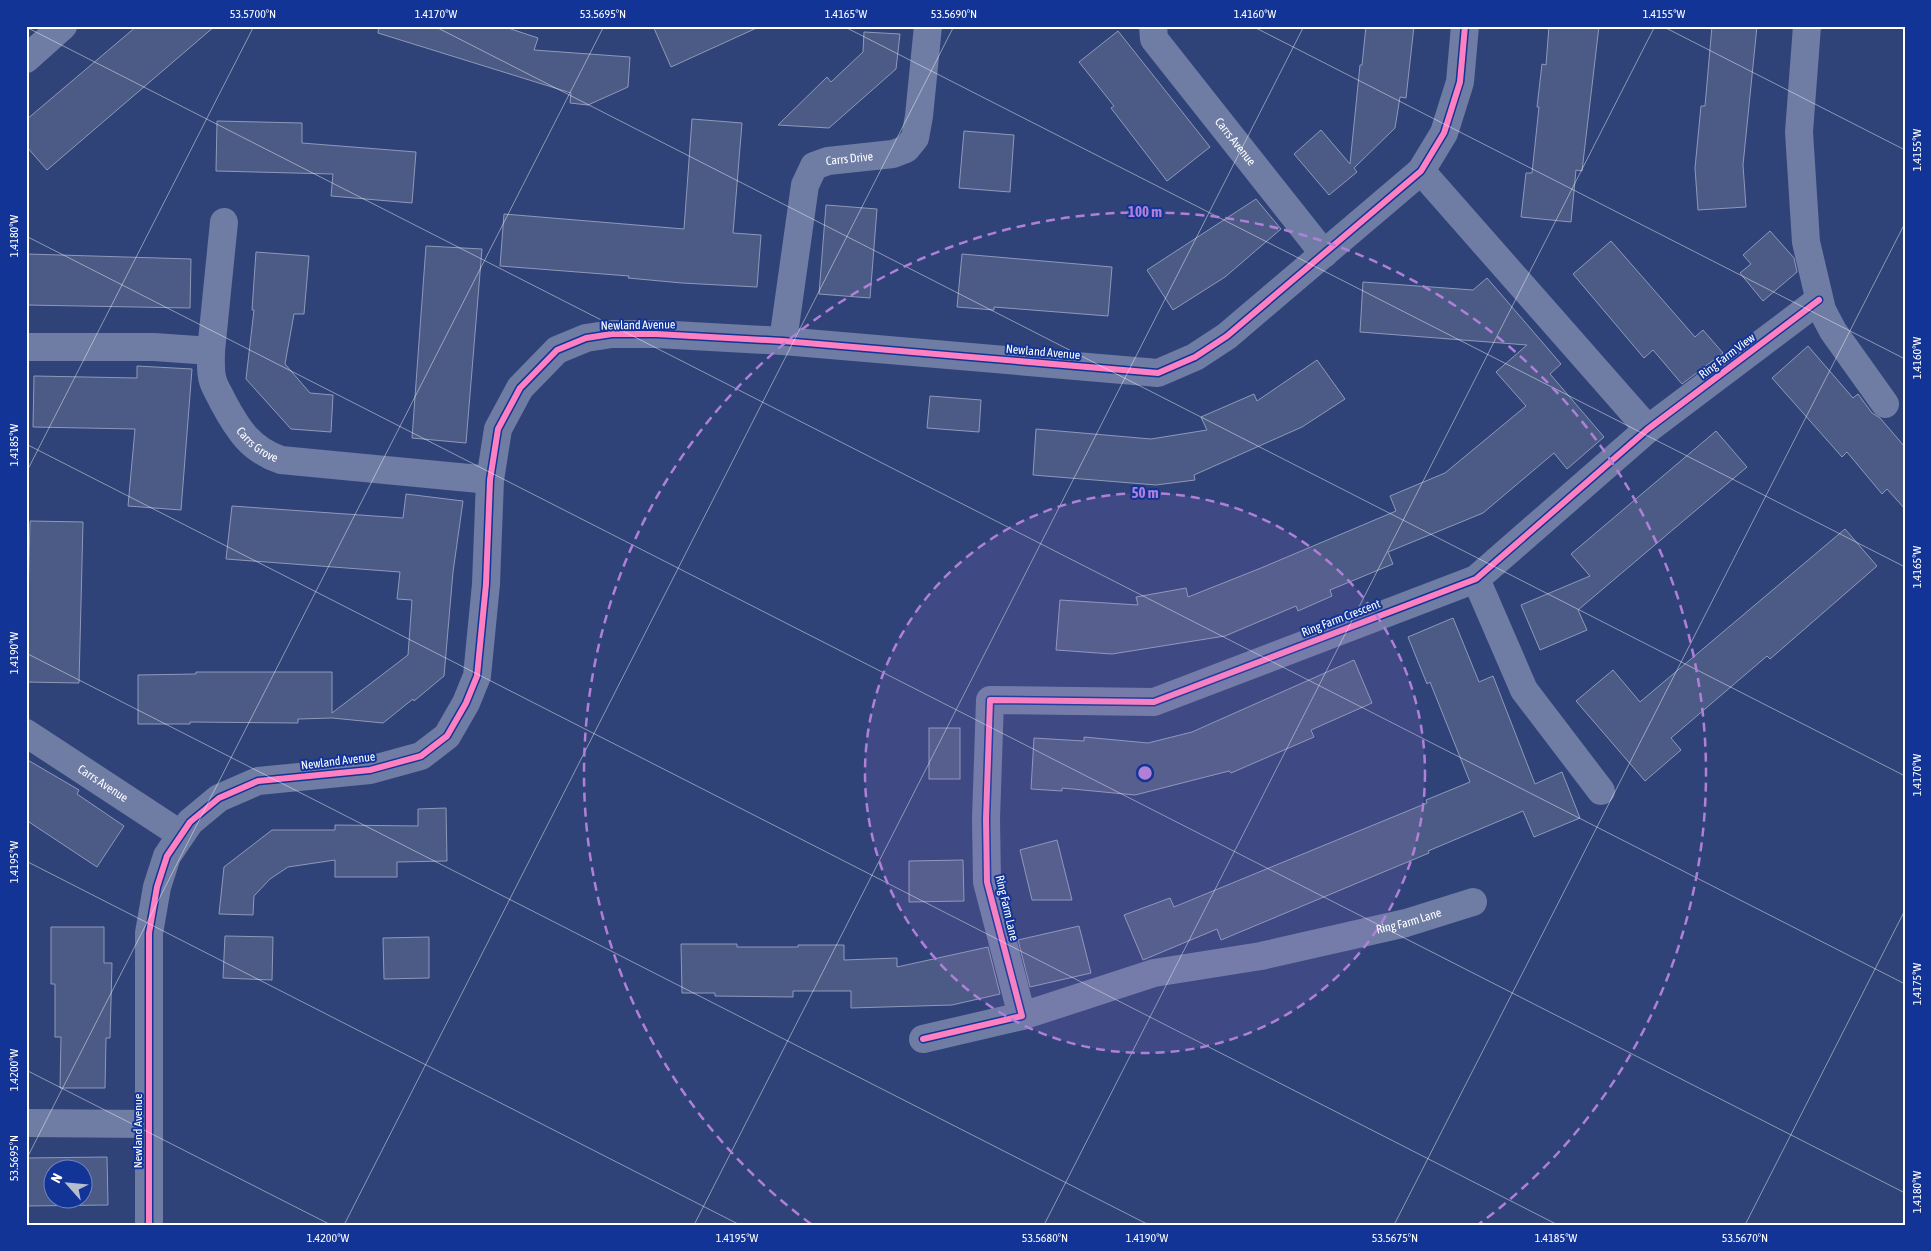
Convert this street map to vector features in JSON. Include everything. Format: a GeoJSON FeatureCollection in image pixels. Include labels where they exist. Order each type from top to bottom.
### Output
{"type":"FeatureCollection","features":[{"type":"Feature","properties":{"kind":"street"},"geometry":{"type":"LineString","coordinates":[[26,59],[63,26]]}},
{"type":"Feature","properties":{"kind":"street","name":"Carrs Drive"},"geometry":{"type":"LineString","coordinates":[[783,341],[806,185],[814,166],[828,161],[893,154],[906,149],[915,138],[928,26]]}},
{"type":"Feature","properties":{"kind":"street","name":"Carrs Avenue"},"geometry":{"type":"LineString","coordinates":[[1153,26],[1154,39],[1324,254]]}},
{"type":"Feature","properties":{"kind":"street","name":"Newland Avenue"},"geometry":{"type":"LineString","coordinates":[[149,1225],[149,933],[157,887],[167,856],[180,834],[190,822],[219,798],[258,781],[370,770],[421,756],[447,736],[466,703],[477,676],[486,584],[490,480],[498,429],[520,388],[557,350],[586,338],[612,334],[656,334],[783,341],[1158,373],[1195,358],[1227,336],[1421,171],[1444,133],[1460,82],[1465,26]]}},
{"type":"Feature","properties":{"kind":"street"},"geometry":{"type":"LineString","coordinates":[[1807,26],[1799,132],[1806,242],[1822,310],[1833,331],[1886,404]]}},
{"type":"Feature","properties":{"kind":"street"},"geometry":{"type":"LineString","coordinates":[[1421,171],[1648,429]]}},
{"type":"Feature","properties":{"kind":"street","name":"Carrs Grove"},"geometry":{"type":"LineString","coordinates":[[224,222],[211,351],[213,382],[242,433],[254,446],[266,455],[281,460],[490,480]]}},
{"type":"Feature","properties":{"kind":"street","name":"Ring Farm View"},"geometry":{"type":"LineString","coordinates":[[1648,429],[1819,300]]}},
{"type":"Feature","properties":{"kind":"street"},"geometry":{"type":"LineString","coordinates":[[26,347],[154,347],[211,351]]}},
{"type":"Feature","properties":{"kind":"street","name":"Ring Farm Crescent"},"geometry":{"type":"LineString","coordinates":[[990,700],[1154,702],[1476,579],[1648,429]]}},
{"type":"Feature","properties":{"kind":"street"},"geometry":{"type":"LineString","coordinates":[[1476,579],[1524,690],[1601,791]]}},
{"type":"Feature","properties":{"kind":"street","name":"Ring Farm Lane"},"geometry":{"type":"LineString","coordinates":[[990,700],[986,819],[988,882],[1022,1016]]}},
{"type":"Feature","properties":{"kind":"street","name":"Carrs Avenue"},"geometry":{"type":"LineString","coordinates":[[26,733],[180,834]]}},
{"type":"Feature","properties":{"kind":"street","name":"Ring Farm Lane"},"geometry":{"type":"LineString","coordinates":[[923,1039],[1022,1016],[1154,973],[1271,954],[1406,923],[1473,902]]}},
{"type":"Feature","properties":{"kind":"street"},"geometry":{"type":"LineString","coordinates":[[26,1123],[149,1124]]}},
{"type":"Feature","properties":{"kind":"building"},"geometry":{"type":"Polygon","coordinates":[[[137,26],[215,26],[47,170],[26,146],[26,120],[137,26]]]}},
{"type":"Feature","properties":{"kind":"building"},"geometry":{"type":"Polygon","coordinates":[[[379,26],[502,26],[538,38],[534,50],[630,57],[628,87],[588,105],[570,103],[571,93],[378,33],[379,26]]]}},
{"type":"Feature","properties":{"kind":"building"},"geometry":{"type":"Polygon","coordinates":[[[653,26],[761,26],[671,67],[653,26]]]}},
{"type":"Feature","properties":{"kind":"building"},"geometry":{"type":"Polygon","coordinates":[[[1366,26],[1414,26],[1406,98],[1400,97],[1395,128],[1354,168],[1357,172],[1329,195],[1294,154],[1321,130],[1350,164],[1366,26]]]}},
{"type":"Feature","properties":{"kind":"building"},"geometry":{"type":"Polygon","coordinates":[[[1549,26],[1599,26],[1582,171],[1576,170],[1571,222],[1521,217],[1526,173],[1532,173],[1539,107],[1537,107],[1542,64],[1546,65],[1549,26]]]}},
{"type":"Feature","properties":{"kind":"building"},"geometry":{"type":"Polygon","coordinates":[[[1712,26],[1757,26],[1743,165],[1746,207],[1698,210],[1695,168],[1701,106],[1705,106],[1712,26]]]}},
{"type":"Feature","properties":{"kind":"building"},"geometry":{"type":"Polygon","coordinates":[[[1118,31],[1210,147],[1167,181],[1111,108],[1114,106],[1079,62],[1118,31]]]}},
{"type":"Feature","properties":{"kind":"building"},"geometry":{"type":"Polygon","coordinates":[[[864,32],[900,34],[896,69],[829,128],[778,125],[827,77],[831,82],[863,52],[864,32]]]}},
{"type":"Feature","properties":{"kind":"building"},"geometry":{"type":"Polygon","coordinates":[[[692,119],[742,123],[733,233],[761,235],[757,287],[682,283],[628,278],[629,276],[500,266],[504,214],[684,229],[692,119]]]}},
{"type":"Feature","properties":{"kind":"building"},"geometry":{"type":"Polygon","coordinates":[[[217,121],[302,123],[302,143],[416,152],[412,203],[331,196],[333,174],[216,171],[217,121]]]}},
{"type":"Feature","properties":{"kind":"building"},"geometry":{"type":"Polygon","coordinates":[[[964,131],[1014,135],[1010,192],[959,188],[964,131]]]}},
{"type":"Feature","properties":{"kind":"building"},"geometry":{"type":"Polygon","coordinates":[[[1256,199],[1281,229],[1225,277],[1173,310],[1147,270],[1256,199]]]}},
{"type":"Feature","properties":{"kind":"building"},"geometry":{"type":"Polygon","coordinates":[[[826,205],[877,209],[870,298],[819,294],[826,205]]]}},
{"type":"Feature","properties":{"kind":"building"},"geometry":{"type":"Polygon","coordinates":[[[1770,231],[1794,258],[1797,272],[1763,301],[1740,273],[1751,264],[1743,255],[1770,231]]]}},
{"type":"Feature","properties":{"kind":"building"},"geometry":{"type":"Polygon","coordinates":[[[1611,241],[1695,337],[1703,330],[1723,353],[1682,384],[1653,350],[1644,358],[1573,274],[1611,241]]]}},
{"type":"Feature","properties":{"kind":"building"},"geometry":{"type":"Polygon","coordinates":[[[426,246],[482,249],[466,443],[412,438],[426,246]]]}},
{"type":"Feature","properties":{"kind":"building"},"geometry":{"type":"Polygon","coordinates":[[[256,252],[309,256],[304,314],[294,314],[285,364],[310,393],[333,395],[331,432],[291,429],[246,379],[254,310],[252,310],[256,252]]]}},
{"type":"Feature","properties":{"kind":"building"},"geometry":{"type":"Polygon","coordinates":[[[27,254],[191,259],[190,308],[26,305],[27,254]]]}},
{"type":"Feature","properties":{"kind":"building"},"geometry":{"type":"Polygon","coordinates":[[[962,254],[1112,267],[1108,316],[994,307],[994,310],[957,307],[962,254]]]}},
{"type":"Feature","properties":{"kind":"building"},"geometry":{"type":"Polygon","coordinates":[[[1487,278],[1561,364],[1550,374],[1604,437],[1567,469],[1554,453],[1483,513],[1388,552],[1393,564],[1330,590],[1332,596],[1298,611],[1296,606],[1225,636],[1112,654],[1056,650],[1060,600],[1138,605],[1136,597],[1186,588],[1188,597],[1261,568],[1396,511],[1390,496],[1445,473],[1526,406],[1496,372],[1527,345],[1360,332],[1363,282],[1473,290],[1487,278]]]}},
{"type":"Feature","properties":{"kind":"building"},"geometry":{"type":"Polygon","coordinates":[[[1808,346],[1853,398],[1858,394],[1872,413],[1880,418],[1905,447],[1905,509],[1887,489],[1882,494],[1847,452],[1842,457],[1772,378],[1808,346]]]}},
{"type":"Feature","properties":{"kind":"building"},"geometry":{"type":"Polygon","coordinates":[[[1317,360],[1345,399],[1302,427],[1194,475],[1195,480],[1156,485],[1033,475],[1036,429],[1151,439],[1207,430],[1201,417],[1254,394],[1257,401],[1317,360]]]}},
{"type":"Feature","properties":{"kind":"building"},"geometry":{"type":"Polygon","coordinates":[[[137,366],[192,369],[181,510],[128,506],[135,429],[33,427],[34,376],[137,378],[137,366]]]}},
{"type":"Feature","properties":{"kind":"building"},"geometry":{"type":"Polygon","coordinates":[[[930,396],[981,400],[979,432],[927,428],[930,396]]]}},
{"type":"Feature","properties":{"kind":"building"},"geometry":{"type":"Polygon","coordinates":[[[1716,431],[1747,467],[1578,610],[1587,630],[1540,650],[1521,605],[1590,576],[1571,554],[1716,431]]]}},
{"type":"Feature","properties":{"kind":"building"},"geometry":{"type":"Polygon","coordinates":[[[406,494],[463,501],[453,572],[444,676],[383,723],[332,718],[298,719],[298,723],[190,722],[190,724],[138,724],[138,675],[196,674],[196,672],[332,672],[332,713],[408,655],[412,600],[397,599],[400,572],[226,559],[232,506],[403,518],[406,494]]]}},
{"type":"Feature","properties":{"kind":"building"},"geometry":{"type":"Polygon","coordinates":[[[30,521],[83,522],[79,683],[26,682],[30,521]]]}},
{"type":"Feature","properties":{"kind":"building"},"geometry":{"type":"Polygon","coordinates":[[[1845,529],[1877,566],[1770,659],[1767,656],[1671,738],[1681,750],[1645,781],[1576,701],[1613,670],[1640,702],[1845,529]]]}},
{"type":"Feature","properties":{"kind":"building"},"geometry":{"type":"Polygon","coordinates":[[[1453,618],[1479,682],[1493,676],[1535,784],[1562,772],[1580,818],[1534,837],[1523,811],[1428,851],[1429,853],[1221,940],[1217,929],[1143,960],[1124,915],[1170,898],[1174,907],[1427,803],[1426,800],[1470,782],[1430,682],[1427,684],[1408,637],[1453,618]]]}},
{"type":"Feature","properties":{"kind":"building"},"geometry":{"type":"Polygon","coordinates":[[[1354,660],[1372,703],[1311,730],[1314,737],[1231,773],[1229,771],[1135,795],[1062,788],[1062,791],[1031,789],[1034,738],[1084,741],[1084,737],[1148,743],[1192,732],[1354,660]]]}},
{"type":"Feature","properties":{"kind":"building"},"geometry":{"type":"Polygon","coordinates":[[[929,728],[960,728],[960,779],[929,779],[929,728]]]}},
{"type":"Feature","properties":{"kind":"building"},"geometry":{"type":"Polygon","coordinates":[[[26,759],[79,790],[77,794],[124,826],[97,867],[26,820],[26,759]]]}},
{"type":"Feature","properties":{"kind":"building"},"geometry":{"type":"Polygon","coordinates":[[[446,808],[447,861],[397,862],[397,877],[335,877],[335,860],[288,867],[270,879],[254,896],[253,915],[219,914],[224,867],[272,830],[335,830],[335,825],[418,826],[418,809],[446,808]]]}},
{"type":"Feature","properties":{"kind":"building"},"geometry":{"type":"Polygon","coordinates":[[[1057,840],[1072,900],[1032,900],[1020,850],[1057,840]]]}},
{"type":"Feature","properties":{"kind":"building"},"geometry":{"type":"Polygon","coordinates":[[[963,860],[964,901],[909,902],[909,861],[963,860]]]}},
{"type":"Feature","properties":{"kind":"building"},"geometry":{"type":"Polygon","coordinates":[[[1079,926],[1091,973],[1030,987],[1018,940],[1079,926]]]}},
{"type":"Feature","properties":{"kind":"building"},"geometry":{"type":"Polygon","coordinates":[[[51,927],[104,927],[104,963],[112,963],[110,1038],[106,1038],[105,1088],[60,1088],[61,1037],[55,1037],[55,984],[51,984],[51,927]]]}},
{"type":"Feature","properties":{"kind":"building"},"geometry":{"type":"Polygon","coordinates":[[[225,936],[273,937],[272,980],[223,978],[225,936]]]}},
{"type":"Feature","properties":{"kind":"building"},"geometry":{"type":"Polygon","coordinates":[[[429,937],[429,978],[384,979],[383,938],[429,937]]]}},
{"type":"Feature","properties":{"kind":"building"},"geometry":{"type":"Polygon","coordinates":[[[681,944],[737,944],[737,947],[844,945],[844,960],[897,958],[897,967],[988,947],[1000,994],[952,1005],[851,1008],[851,991],[793,991],[793,997],[715,996],[715,993],[682,993],[681,944]]]}},
{"type":"Feature","properties":{"kind":"building"},"geometry":{"type":"Polygon","coordinates":[[[107,1157],[108,1205],[92,1205],[92,1158],[42,1158],[42,1206],[26,1206],[26,1158],[107,1157]]]}},
{"type":"Feature","properties":{"kind":"cycle path"},"geometry":{"type":"LineString","coordinates":[[149,1225],[149,933],[157,887],[167,856],[190,822],[219,798],[258,781],[370,770],[421,756],[447,736],[466,703],[477,676],[486,584],[490,480],[498,429],[520,388],[557,350],[586,338],[612,334],[656,334],[783,341],[1158,373],[1195,357],[1227,336],[1421,171],[1444,133],[1460,82],[1465,26]]}},
{"type":"Feature","properties":{"kind":"cycle path"},"geometry":{"type":"LineString","coordinates":[[923,1039],[1022,1016],[987,882],[986,819],[990,700],[1154,702],[1476,579],[1648,429],[1819,300]]}}]}
